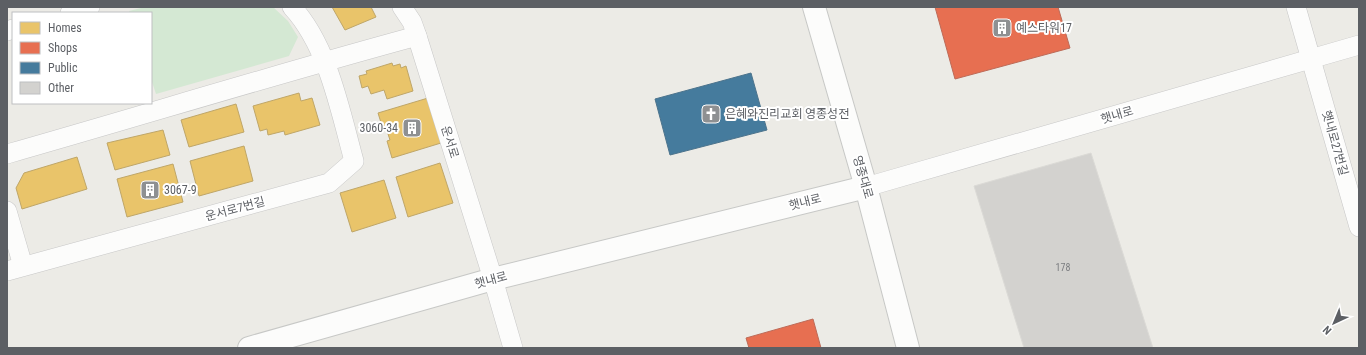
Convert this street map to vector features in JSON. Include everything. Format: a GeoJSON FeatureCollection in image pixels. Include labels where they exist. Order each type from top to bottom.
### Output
{"type":"FeatureCollection","features":[{"type":"Feature","properties":{"kind":"main road","name":"영종대로"},"geometry":{"type":"LineString","coordinates":[[814,7],[866,187],[908,348]]}},
{"type":"Feature","properties":{"kind":"main road","name":"햇내로"},"geometry":{"type":"LineString","coordinates":[[249,348],[493,279],[866,187]]}},
{"type":"Feature","properties":{"kind":"street"},"geometry":{"type":"LineString","coordinates":[[73,12],[90,7]]}},
{"type":"Feature","properties":{"kind":"street","name":"운서로7번길"},"geometry":{"type":"LineString","coordinates":[[15,269],[329,183],[354,161],[325,61],[303,19],[292,7]]}},
{"type":"Feature","properties":{"kind":"street","name":"운서로"},"geometry":{"type":"LineString","coordinates":[[402,7],[412,22],[417,36],[513,348]]}},
{"type":"Feature","properties":{"kind":"street","name":"햇내로27번길"},"geometry":{"type":"LineString","coordinates":[[1296,7],[1359,227]]}},
{"type":"Feature","properties":{"kind":"street"},"geometry":{"type":"LineString","coordinates":[[7,154],[325,61],[417,36]]}},
{"type":"Feature","properties":{"kind":"street","name":"햇내로"},"geometry":{"type":"LineString","coordinates":[[866,187],[1359,45]]}},
{"type":"Feature","properties":{"kind":"street"},"geometry":{"type":"LineString","coordinates":[[7,210],[15,269]]}},
{"type":"Feature","properties":{"kind":"green space"},"geometry":{"type":"Polygon","coordinates":[[[145,7],[273,7],[288,21],[298,37],[289,56],[156,94],[152,82],[152,12],[129,11],[145,7]]]}},
{"type":"Feature","properties":{"kind":"building: Homes"},"geometry":{"type":"Polygon","coordinates":[[[332,7],[371,7],[376,17],[345,30],[332,7]]]}},
{"type":"Feature","properties":{"kind":"building: Homes"},"geometry":{"type":"Polygon","coordinates":[[[392,63],[393,66],[400,64],[401,68],[406,66],[413,91],[387,99],[384,90],[371,94],[368,86],[362,88],[359,76],[367,74],[366,71],[392,63]]]}},
{"type":"Feature","properties":{"kind":"building: Homes"},"geometry":{"type":"Polygon","coordinates":[[[299,93],[301,101],[312,98],[320,125],[285,135],[284,131],[268,135],[267,129],[260,131],[253,106],[299,93]]]}},
{"type":"Feature","properties":{"kind":"building: Homes","name":"3060-34"},"geometry":{"type":"Polygon","coordinates":[[[428,98],[441,143],[392,158],[387,141],[390,140],[386,128],[383,129],[378,113],[428,98]]]}},
{"type":"Feature","properties":{"kind":"building: Homes"},"geometry":{"type":"Polygon","coordinates":[[[236,104],[244,132],[189,147],[181,120],[236,104]]]}},
{"type":"Feature","properties":{"kind":"building: Homes"},"geometry":{"type":"Polygon","coordinates":[[[163,130],[170,155],[115,170],[107,143],[163,130]]]}},
{"type":"Feature","properties":{"kind":"building: Homes"},"geometry":{"type":"Polygon","coordinates":[[[244,146],[253,181],[199,196],[190,161],[244,146]]]}},
{"type":"Feature","properties":{"kind":"building: Homes"},"geometry":{"type":"Polygon","coordinates":[[[77,157],[87,189],[22,209],[16,188],[24,173],[77,157]]]}},
{"type":"Feature","properties":{"kind":"building: Homes"},"geometry":{"type":"Polygon","coordinates":[[[440,163],[453,203],[408,217],[396,177],[440,163]]]}},
{"type":"Feature","properties":{"kind":"building: Homes","name":"3067-9"},"geometry":{"type":"Polygon","coordinates":[[[173,164],[183,202],[127,217],[117,179],[173,164]]]}},
{"type":"Feature","properties":{"kind":"building: Homes"},"geometry":{"type":"Polygon","coordinates":[[[384,180],[396,218],[352,232],[340,193],[384,180]]]}},
{"type":"Feature","properties":{"kind":"building: Shops","name":"예스타워17"},"geometry":{"type":"Polygon","coordinates":[[[935,7],[1058,7],[1070,48],[955,79],[935,7]]]}},
{"type":"Feature","properties":{"kind":"building: Shops"},"geometry":{"type":"Polygon","coordinates":[[[813,319],[821,348],[749,348],[746,338],[813,319]]]}},
{"type":"Feature","properties":{"kind":"building: Public","name":"은혜와진리교회 영종성전"},"geometry":{"type":"Polygon","coordinates":[[[751,73],[767,130],[670,155],[655,99],[751,73]]]}},
{"type":"Feature","properties":{"kind":"building: Other"},"geometry":{"type":"Polygon","coordinates":[[[1091,153],[1153,348],[1024,348],[974,186],[1091,153]]]}},
{"type":"Feature","properties":{"kind":"place","name":"예스타워17"},"geometry":{"type":"Point","coordinates":[1002,28]}},
{"type":"Feature","properties":{"kind":"place","name":"은혜와진리교회 영종성전"},"geometry":{"type":"Point","coordinates":[711,114]}},
{"type":"Feature","properties":{"kind":"place","name":"3060-34"},"geometry":{"type":"Point","coordinates":[412,128]}},
{"type":"Feature","properties":{"kind":"place","name":"3067-9"},"geometry":{"type":"Point","coordinates":[150,190]}}]}
